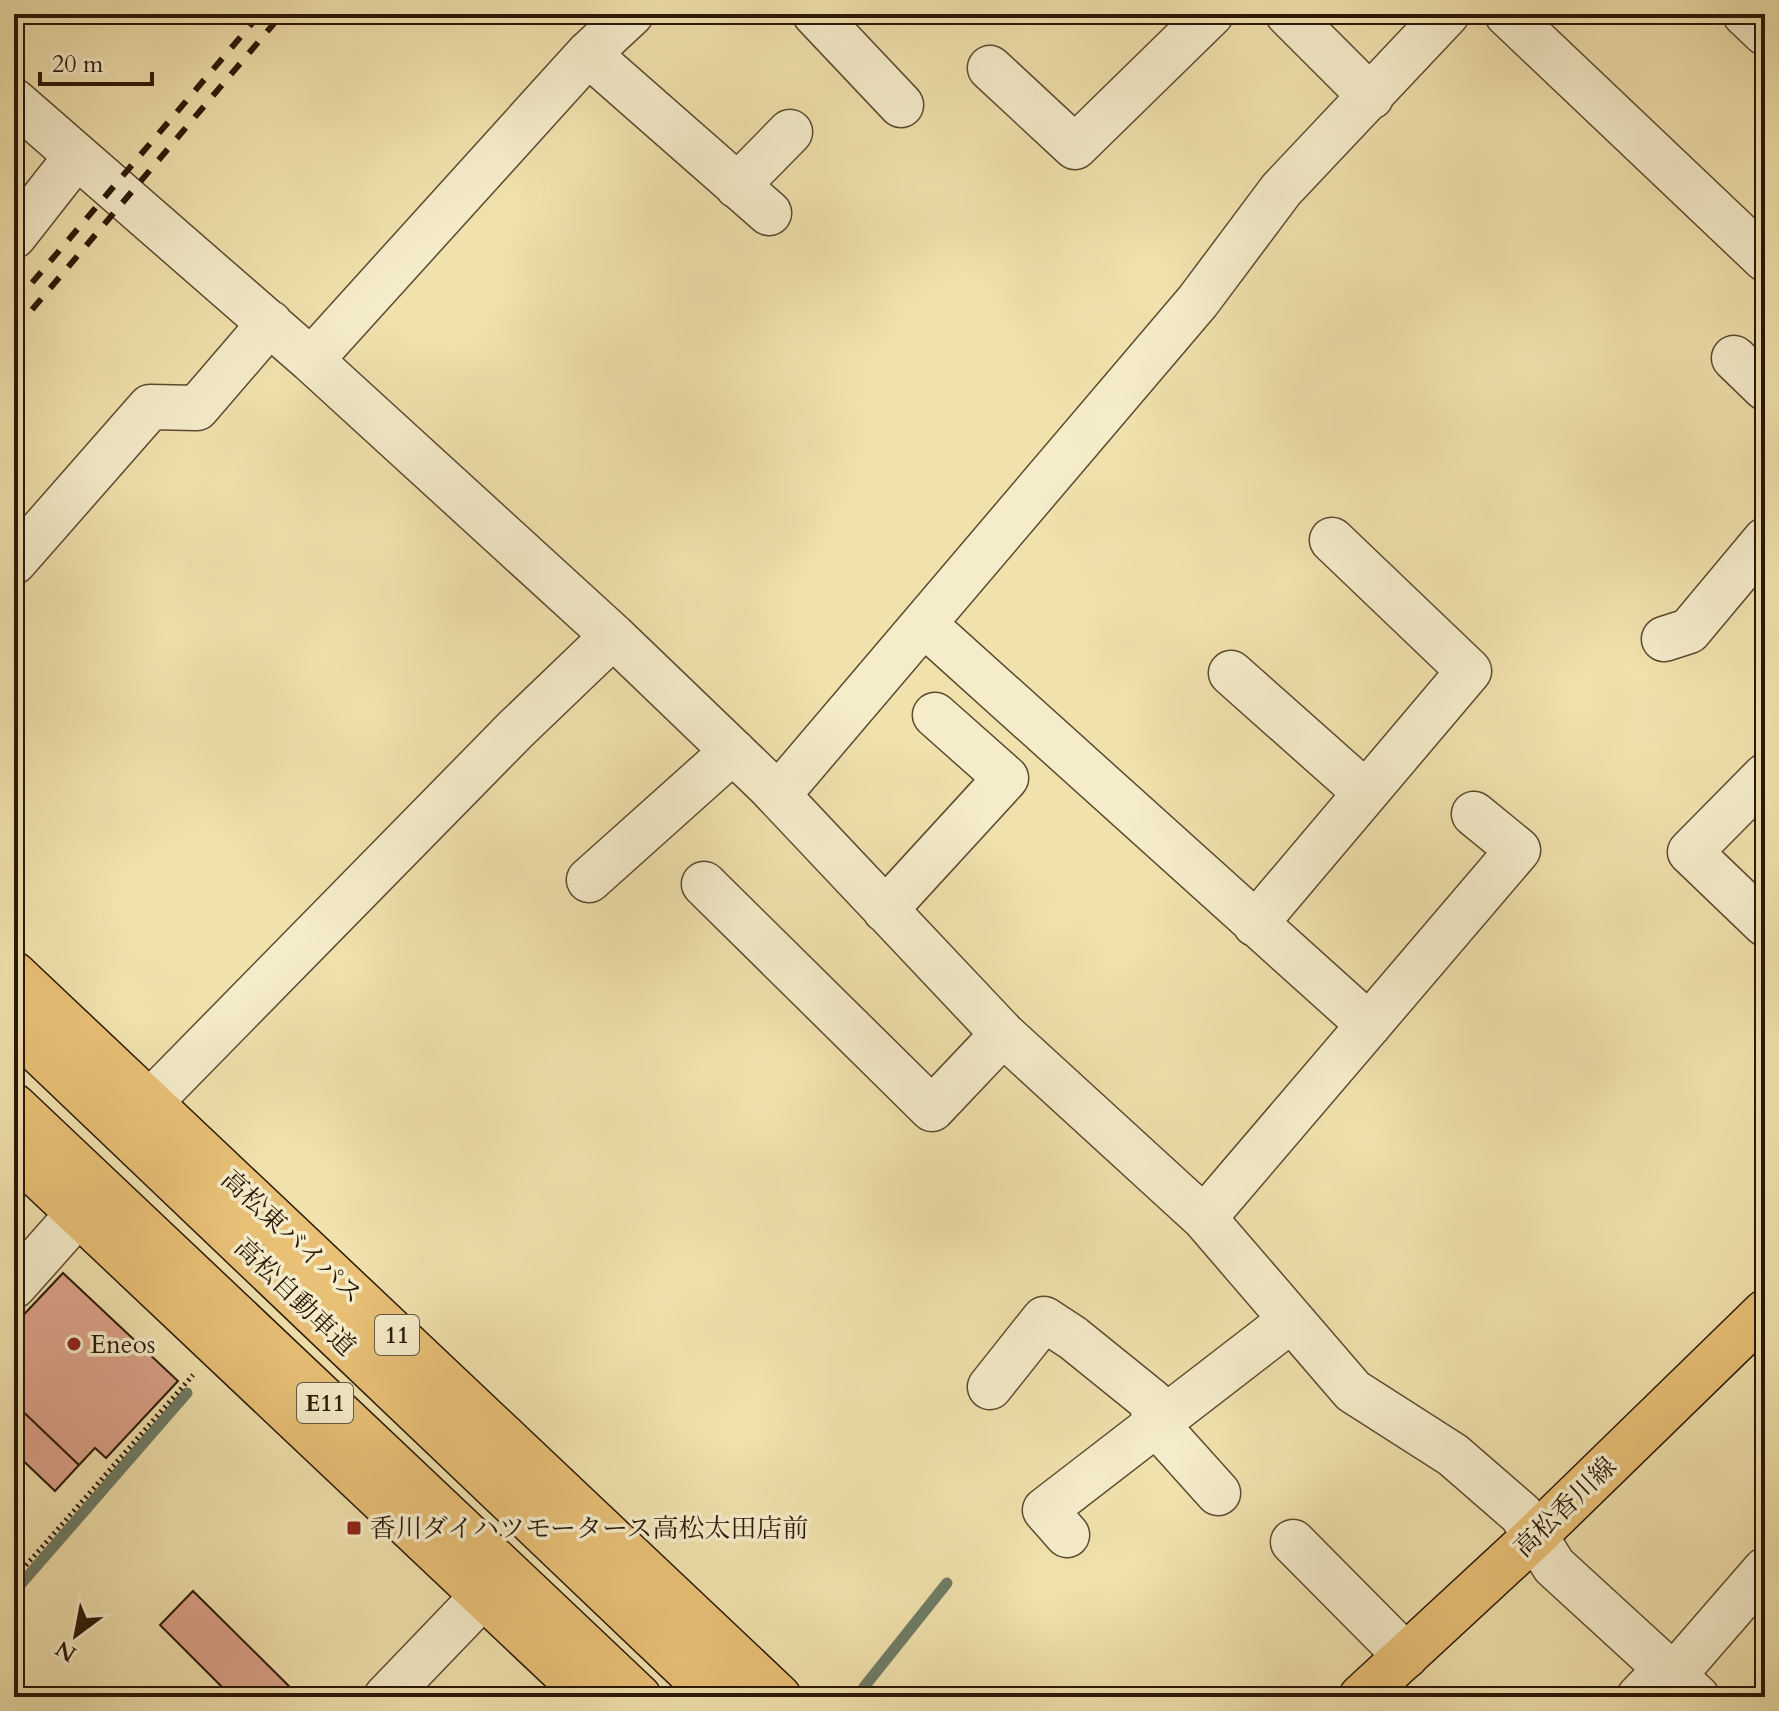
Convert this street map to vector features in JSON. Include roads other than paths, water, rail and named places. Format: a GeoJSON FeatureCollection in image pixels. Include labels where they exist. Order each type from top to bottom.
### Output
{"type":"FeatureCollection","features":[{"type":"Feature","properties":{"kind":"main road","name":"高松東バイパス"},"geometry":{"type":"LineString","coordinates":[[14,974],[779,1697]]}},
{"type":"Feature","properties":{"kind":"main road","name":"高松自動車道"},"geometry":{"type":"LineString","coordinates":[[14,1028],[716,1697]]}},
{"type":"Feature","properties":{"kind":"main road","name":"E11"},"geometry":{"type":"LineString","coordinates":[[14,1106],[639,1697]]}},
{"type":"Feature","properties":{"kind":"main road"},"geometry":{"type":"LineString","coordinates":[[14,1153],[590,1697]]}},
{"type":"Feature","properties":{"kind":"main road","name":"高松香川線"},"geometry":{"type":"LineString","coordinates":[[1361,1697],[1535,1536],[1765,1312]]}},
{"type":"Feature","properties":{"kind":"street"},"geometry":{"type":"LineString","coordinates":[[311,360],[588,54],[631,14]]}},
{"type":"Feature","properties":{"kind":"street"},"geometry":{"type":"LineString","coordinates":[[815,14],[901,105]]}},
{"type":"Feature","properties":{"kind":"street"},"geometry":{"type":"LineString","coordinates":[[990,68],[1075,147],[1211,14]]}},
{"type":"Feature","properties":{"kind":"street"},"geometry":{"type":"LineString","coordinates":[[1288,14],[1371,97]]}},
{"type":"Feature","properties":{"kind":"street"},"geometry":{"type":"LineString","coordinates":[[778,795],[1198,301],[1281,190],[1447,14]]}},
{"type":"Feature","properties":{"kind":"street"},"geometry":{"type":"LineString","coordinates":[[1507,14],[1765,259]]}},
{"type":"Feature","properties":{"kind":"street"},"geometry":{"type":"LineString","coordinates":[[1745,14],[1765,33]]}},
{"type":"Feature","properties":{"kind":"street"},"geometry":{"type":"LineString","coordinates":[[588,54],[769,213]]}},
{"type":"Feature","properties":{"kind":"street"},"geometry":{"type":"LineString","coordinates":[[14,101],[270,323],[613,636],[778,795],[1003,1034],[1204,1218],[1353,1391],[1453,1455],[1521,1514],[1554,1566],[1669,1685],[1765,1570]]}},
{"type":"Feature","properties":{"kind":"street"},"geometry":{"type":"LineString","coordinates":[[737,186],[790,132]]}},
{"type":"Feature","properties":{"kind":"street"},"geometry":{"type":"LineString","coordinates":[[14,236],[76,157]]}},
{"type":"Feature","properties":{"kind":"street"},"geometry":{"type":"LineString","coordinates":[[14,562],[150,407],[197,408],[270,323]]}},
{"type":"Feature","properties":{"kind":"street"},"geometry":{"type":"LineString","coordinates":[[1734,358],[1765,388]]}},
{"type":"Feature","properties":{"kind":"street"},"geometry":{"type":"LineString","coordinates":[[1255,924],[1469,671],[1332,540]]}},
{"type":"Feature","properties":{"kind":"street"},"geometry":{"type":"LineString","coordinates":[[1664,639],[1689,631],[1765,540]]}},
{"type":"Feature","properties":{"kind":"street"},"geometry":{"type":"LineString","coordinates":[[925,625],[1369,1025]]}},
{"type":"Feature","properties":{"kind":"street"},"geometry":{"type":"LineString","coordinates":[[151,1101],[516,729],[613,636]]}},
{"type":"Feature","properties":{"kind":"street"},"geometry":{"type":"LineString","coordinates":[[1231,673],[1366,793]]}},
{"type":"Feature","properties":{"kind":"street"},"geometry":{"type":"LineString","coordinates":[[885,910],[1006,778],[935,715]]}},
{"type":"Feature","properties":{"kind":"street"},"geometry":{"type":"LineString","coordinates":[[589,880],[733,751]]}},
{"type":"Feature","properties":{"kind":"street"},"geometry":{"type":"LineString","coordinates":[[1765,776],[1690,852],[1765,924]]}},
{"type":"Feature","properties":{"kind":"street"},"geometry":{"type":"LineString","coordinates":[[1204,1218],[1518,850],[1474,814]]}},
{"type":"Feature","properties":{"kind":"street"},"geometry":{"type":"LineString","coordinates":[[704,884],[932,1109],[1003,1034]]}},
{"type":"Feature","properties":{"kind":"street"},"geometry":{"type":"LineString","coordinates":[[14,1286],[78,1214]]}},
{"type":"Feature","properties":{"kind":"street"},"geometry":{"type":"LineString","coordinates":[[990,1387],[1044,1319],[1073,1338],[1151,1401],[1156,1424],[1218,1493]]}},
{"type":"Feature","properties":{"kind":"street"},"geometry":{"type":"LineString","coordinates":[[1067,1535],[1045,1510],[1290,1321]]}},
{"type":"Feature","properties":{"kind":"street"},"geometry":{"type":"LineString","coordinates":[[1293,1542],[1406,1656]]}},
{"type":"Feature","properties":{"kind":"street"},"geometry":{"type":"LineString","coordinates":[[386,1697],[483,1596]]}},
{"type":"Feature","properties":{"kind":"waterway"},"geometry":{"type":"LineString","coordinates":[[14,1592],[187,1393]]}},
{"type":"Feature","properties":{"kind":"waterway"},"geometry":{"type":"LineString","coordinates":[[864,1687],[947,1583]]}},
{"type":"Feature","properties":{"kind":"railway"},"geometry":{"type":"LineString","coordinates":[[14,304],[260,14]]}},
{"type":"Feature","properties":{"kind":"railway"},"geometry":{"type":"LineString","coordinates":[[14,331],[282,14]]}},
{"type":"Feature","properties":{"kind":"place","name":"Eneos"},"geometry":{"type":"Point","coordinates":[74,1344]}},
{"type":"Feature","properties":{"kind":"place","name":"香川ダイハツモータース高松太田店前"},"geometry":{"type":"Point","coordinates":[354,1528]}}]}
